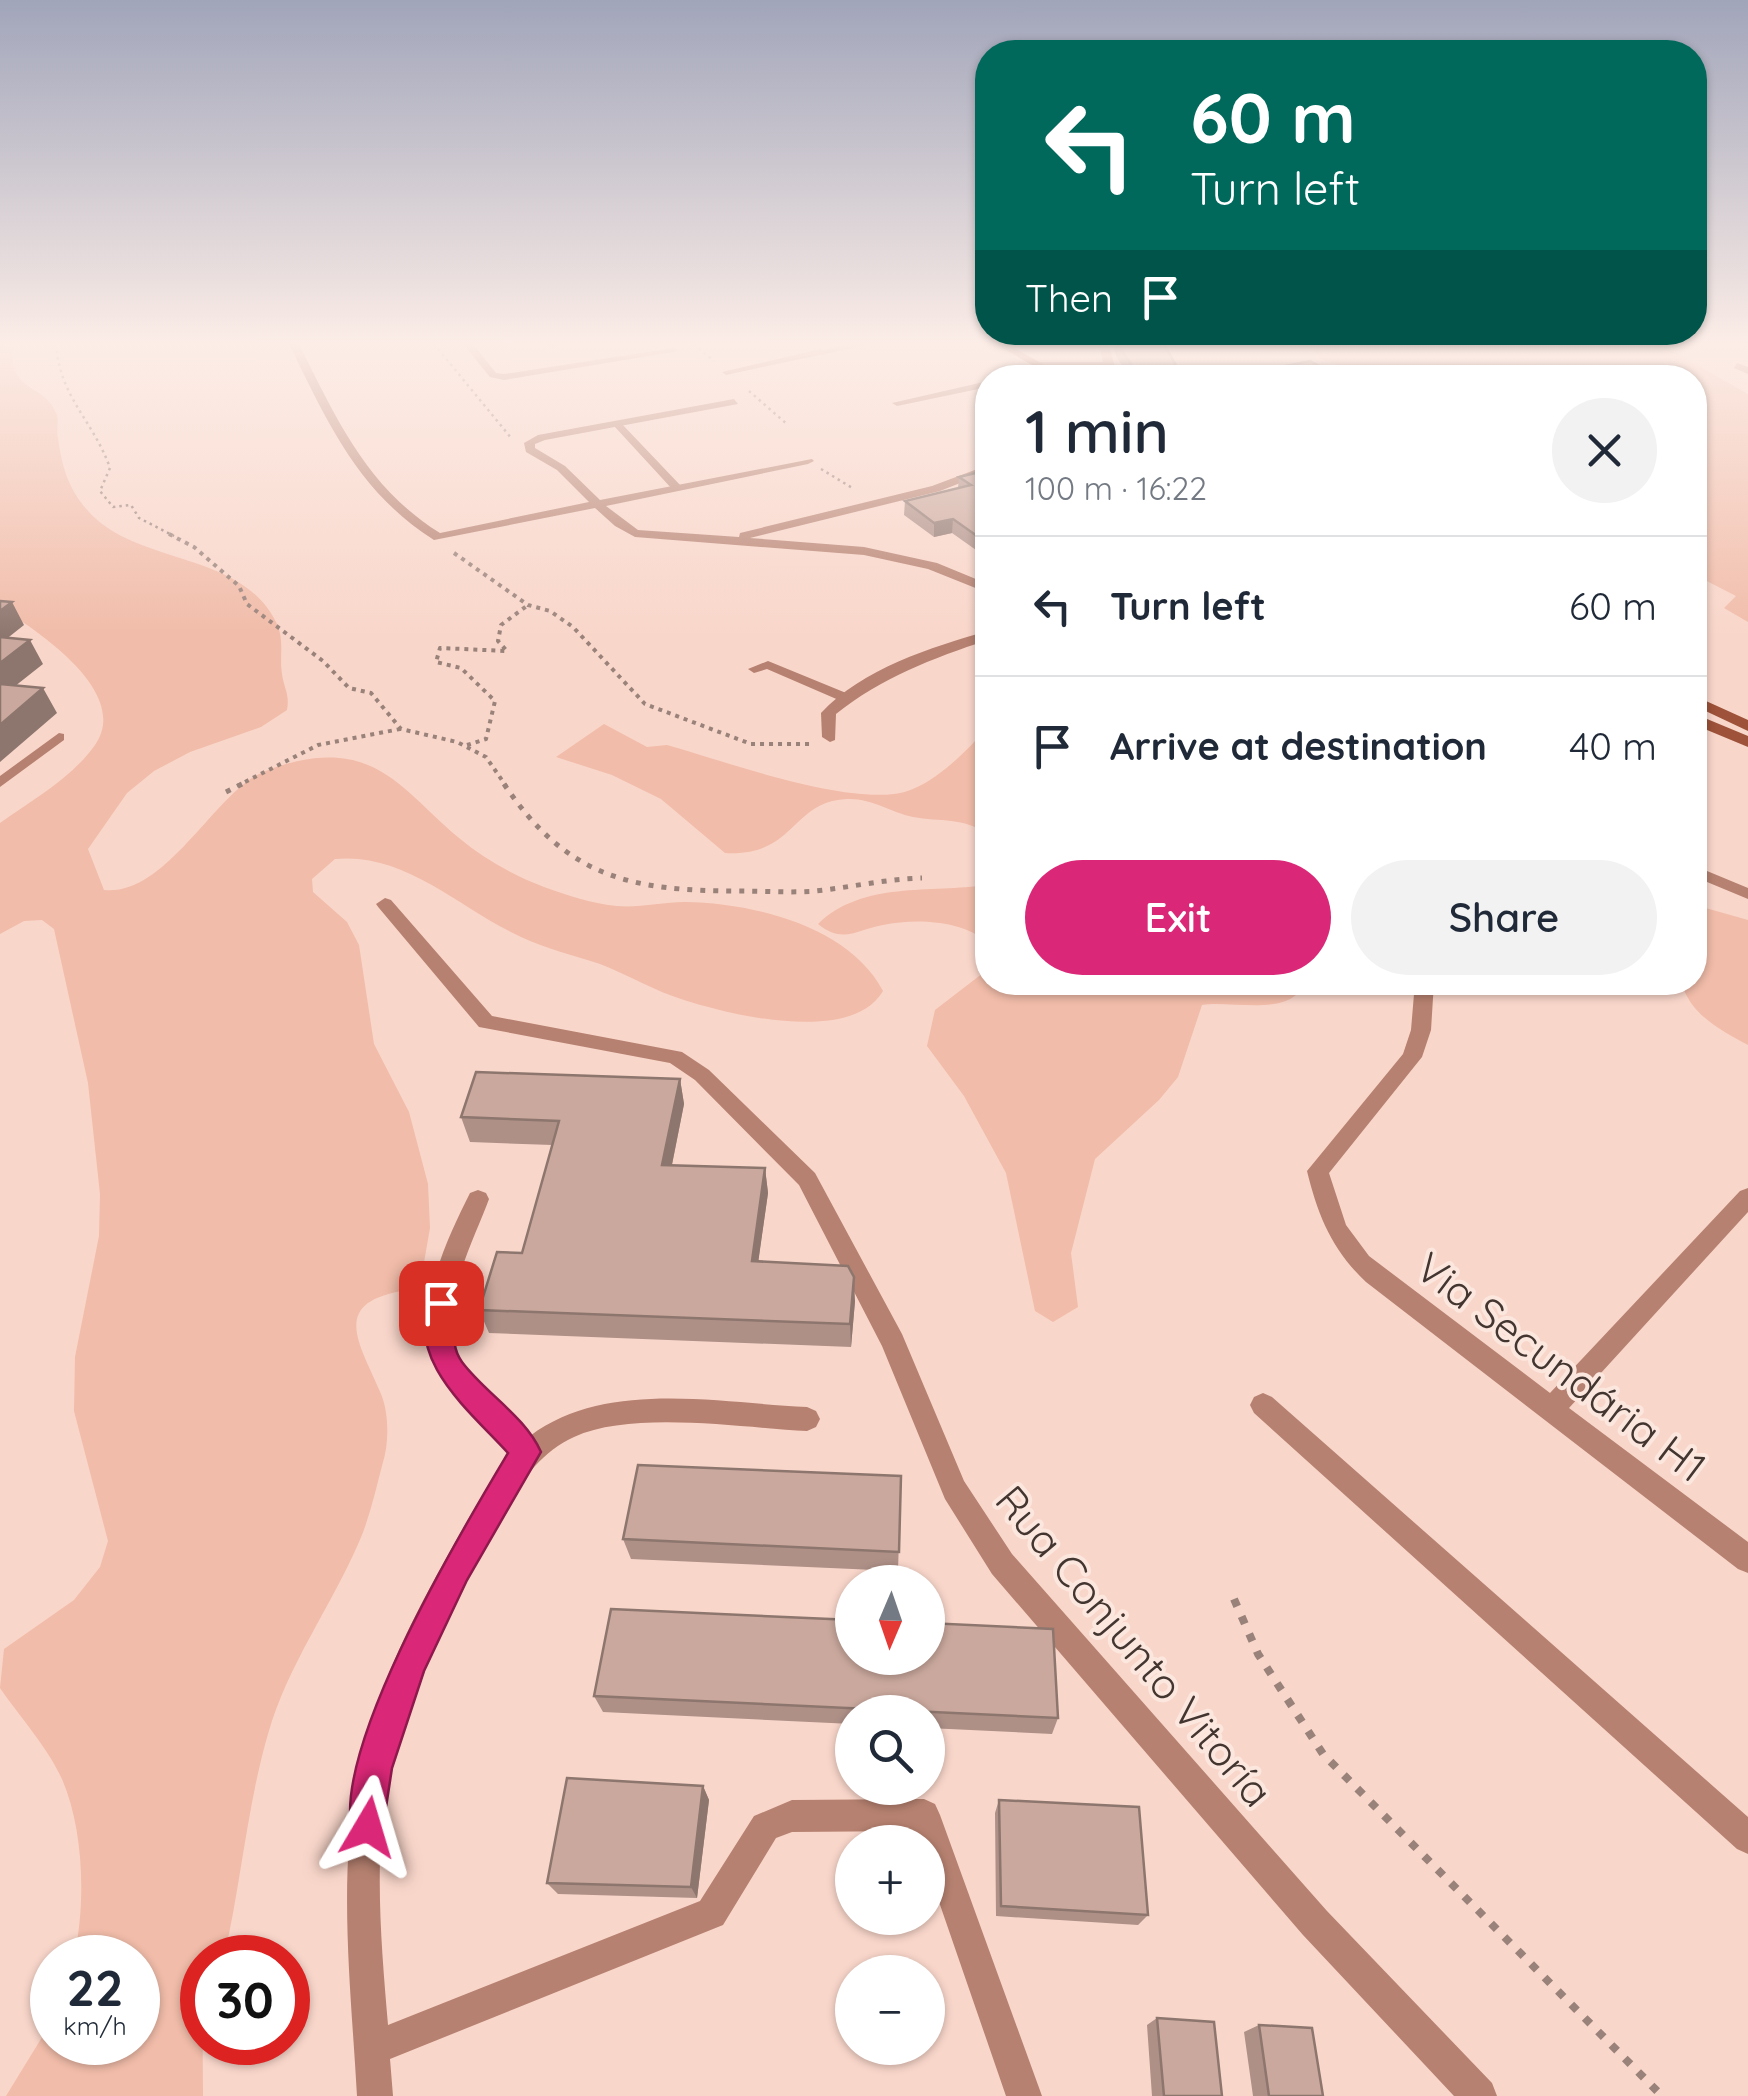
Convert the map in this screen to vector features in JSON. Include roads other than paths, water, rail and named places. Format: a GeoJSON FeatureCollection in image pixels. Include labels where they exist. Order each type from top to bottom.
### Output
{"type":"FeatureCollection","features":[{"type":"Feature","properties":{"kind":"street"},"geometry":{"type":"LineString","coordinates":[[343,442],[409,519],[438,537],[595,502],[808,462]]}},
{"type":"Feature","properties":{"kind":"street"},"geometry":{"type":"LineString","coordinates":[[534,442],[530,450],[557,460],[614,523],[635,534],[864,550],[932,566],[975,584]]}},
{"type":"Feature","properties":{"kind":"street"},"geometry":{"type":"LineString","coordinates":[[724,541],[936,489],[975,473]]}},
{"type":"Feature","properties":{"kind":"street"},"geometry":{"type":"LineString","coordinates":[[830,737],[828,713],[846,698],[935,652],[975,639]]}},
{"type":"Feature","properties":{"kind":"street"},"geometry":{"type":"LineString","coordinates":[[1707,705],[1746,722]]}},
{"type":"Feature","properties":{"kind":"street"},"geometry":{"type":"LineString","coordinates":[[1707,724],[1748,742]]}},
{"type":"Feature","properties":{"kind":"street","name":"Rua Conjunto Vitoría"},"geometry":{"type":"LineString","coordinates":[[385,904],[486,1022],[675,1057],[702,1075],[806,1179],[893,1342],[954,1490],[1002,1564],[1315,1922],[1479,2096]]}},
{"type":"Feature","properties":{"kind":"street","name":"Via Secundária H1"},"geometry":{"type":"LineString","coordinates":[[1424,995],[1422,1030],[1412,1057],[1318,1170],[1332,1228],[1350,1254],[1374,1276],[1748,1559]]}},
{"type":"Feature","properties":{"kind":"street"},"geometry":{"type":"LineString","coordinates":[[1553,1408],[1748,1197]]}},
{"type":"Feature","properties":{"kind":"street"},"geometry":{"type":"LineString","coordinates":[[478,1199],[441,1303],[437,1338],[450,1369],[526,1452]]}},
{"type":"Feature","properties":{"kind":"street"},"geometry":{"type":"LineString","coordinates":[[1263,1405],[1748,1838]]}},
{"type":"Feature","properties":{"kind":"street"},"geometry":{"type":"LineString","coordinates":[[375,2096],[364,1857],[375,1768],[409,1666],[456,1569],[526,1452],[570,1426],[624,1413],[807,1419]]}},
{"type":"Feature","properties":{"kind":"street"},"geometry":{"type":"LineString","coordinates":[[372,2048],[712,1914],[765,1828],[792,1816],[924,1815],[1024,2096]]}},
{"type":"Feature","properties":{"kind":"lane"},"geometry":{"type":"LineString","coordinates":[[634,442],[677,488]]}},
{"type":"Feature","properties":{"kind":"lane"},"geometry":{"type":"LineString","coordinates":[[754,669],[768,665],[846,698]]}},
{"type":"Feature","properties":{"kind":"lane"},"geometry":{"type":"LineString","coordinates":[[0,783],[59,738]]}},
{"type":"Feature","properties":{"kind":"lane"},"geometry":{"type":"LineString","coordinates":[[1707,876],[1748,894]]}}]}
